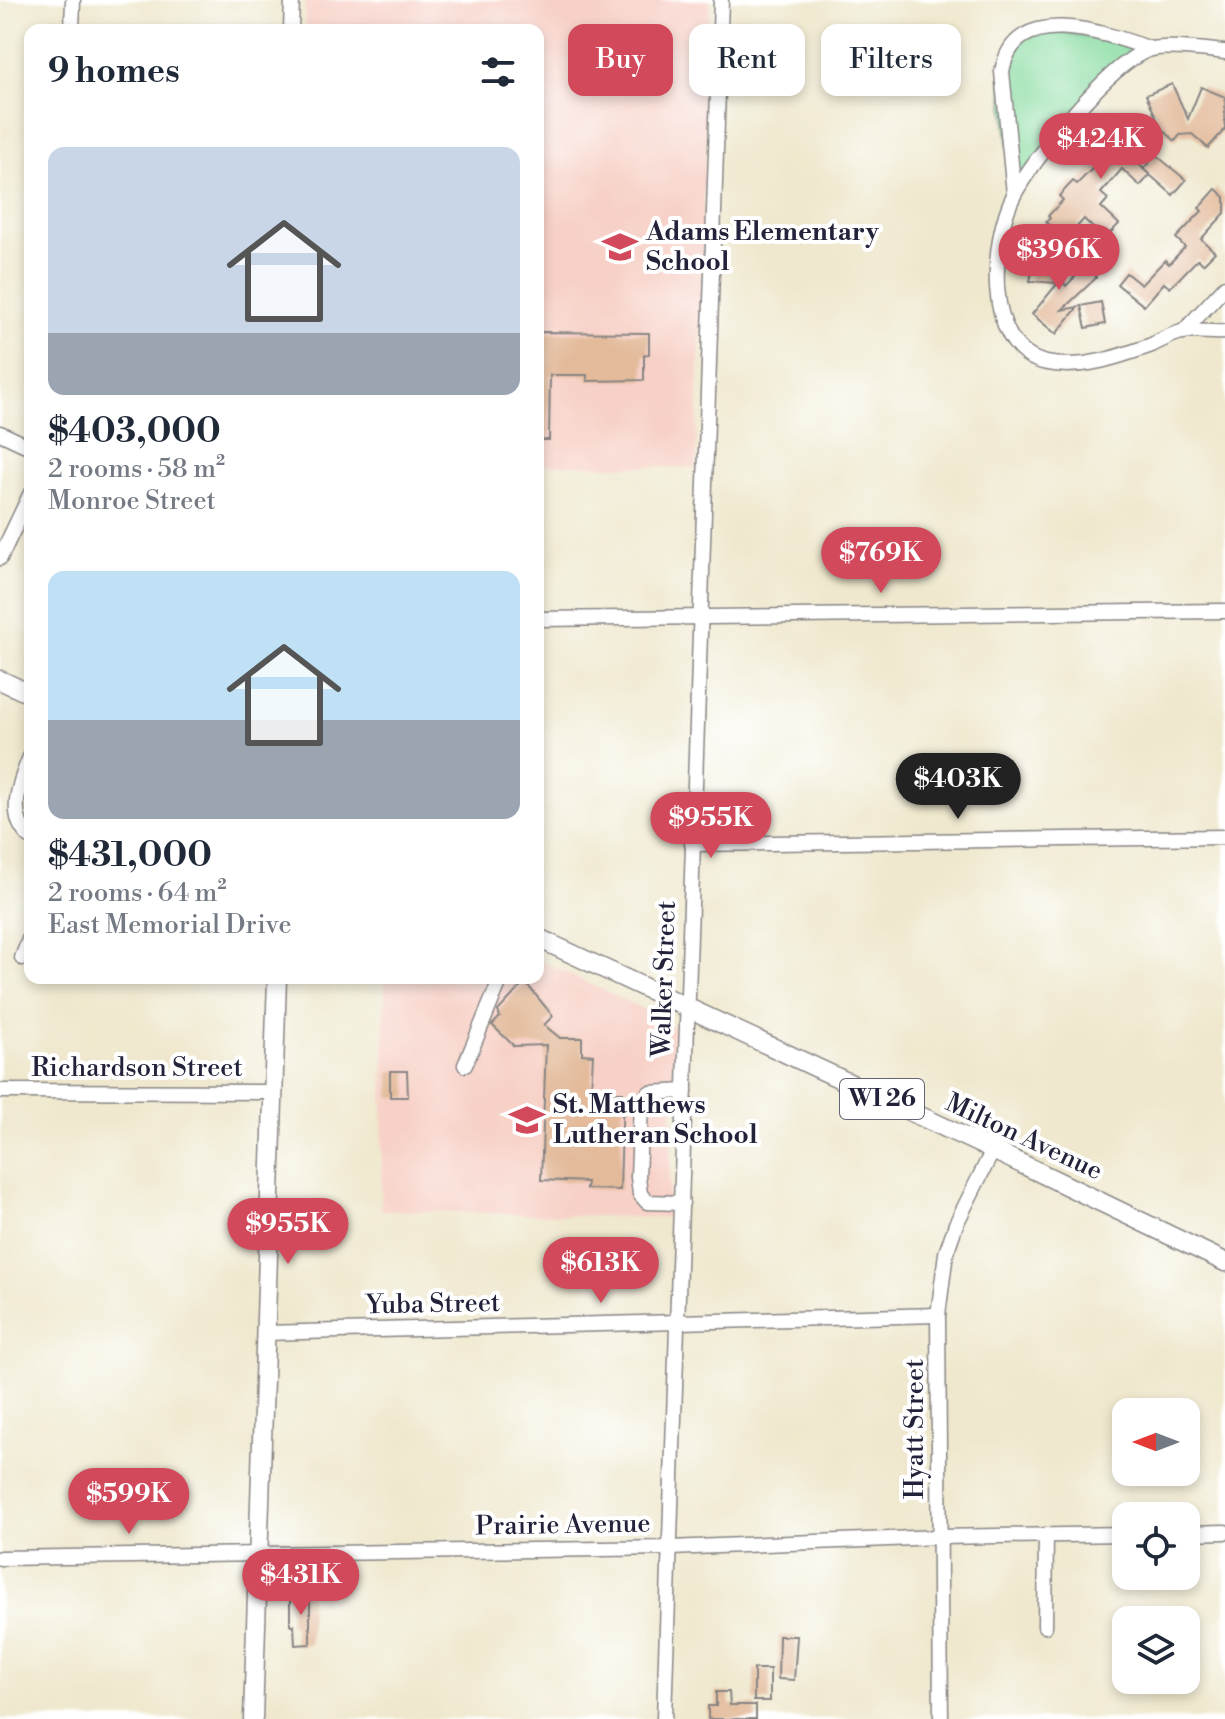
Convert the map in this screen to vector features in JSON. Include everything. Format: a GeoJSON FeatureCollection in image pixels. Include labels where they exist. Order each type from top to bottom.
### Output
{"type":"FeatureCollection","features":[{"type":"Feature","properties":{"kind":"main road"},"geometry":{"type":"LineString","coordinates":[[0,680],[24,691]]}},
{"type":"Feature","properties":{"kind":"main road","name":"Milton Avenue"},"geometry":{"type":"LineString","coordinates":[[544,941],[1225,1262]]}},
{"type":"Feature","properties":{"kind":"main road"},"geometry":{"type":"LineString","coordinates":[[253,1719],[277,984]]}},
{"type":"Feature","properties":{"kind":"street"},"geometry":{"type":"LineString","coordinates":[[72,24],[73,0]]}},
{"type":"Feature","properties":{"kind":"street"},"geometry":{"type":"LineString","coordinates":[[291,24],[292,0]]}},
{"type":"Feature","properties":{"kind":"street","name":"Walker Street"},"geometry":{"type":"LineString","coordinates":[[664,1719],[721,0]]}},
{"type":"Feature","properties":{"kind":"street"},"geometry":{"type":"LineString","coordinates":[[1014,194],[1002,72],[1004,61],[1017,39],[1028,30],[1037,27],[1080,27],[1105,32],[1151,49],[1225,52]]}},
{"type":"Feature","properties":{"kind":"street"},"geometry":{"type":"LineString","coordinates":[[1151,49],[1128,62],[1095,91],[1054,138],[1014,194],[999,249],[998,297],[1006,330],[1029,355],[1048,363],[1091,362],[1149,346],[1183,332],[1225,332]]}},
{"type":"Feature","properties":{"kind":"street"},"geometry":{"type":"LineString","coordinates":[[1183,332],[1225,287]]}},
{"type":"Feature","properties":{"kind":"street"},"geometry":{"type":"LineString","coordinates":[[0,433],[24,444]]}},
{"type":"Feature","properties":{"kind":"street"},"geometry":{"type":"LineString","coordinates":[[0,558],[24,508]]}},
{"type":"Feature","properties":{"kind":"street"},"geometry":{"type":"LineString","coordinates":[[544,619],[1225,611]]}},
{"type":"Feature","properties":{"kind":"street"},"geometry":{"type":"LineString","coordinates":[[24,776],[17,808],[24,830]]}},
{"type":"Feature","properties":{"kind":"street"},"geometry":{"type":"LineString","coordinates":[[692,844],[1225,837]]}},
{"type":"Feature","properties":{"kind":"street"},"geometry":{"type":"LineString","coordinates":[[22,958],[24,953]]}},
{"type":"Feature","properties":{"kind":"street"},"geometry":{"type":"LineString","coordinates":[[465,1065],[499,984]]}},
{"type":"Feature","properties":{"kind":"street","name":"Richardson Street"},"geometry":{"type":"LineString","coordinates":[[0,1091],[273,1092]]}},
{"type":"Feature","properties":{"kind":"street"},"geometry":{"type":"LineString","coordinates":[[682,1203],[647,1202],[640,1194],[638,1177],[641,1103],[649,1093],[685,1091]]}},
{"type":"Feature","properties":{"kind":"street","name":"Hyatt Street"},"geometry":{"type":"LineString","coordinates":[[941,1719],[938,1315],[946,1253],[956,1224],[993,1150]]}},
{"type":"Feature","properties":{"kind":"street","name":"Yuba Street"},"geometry":{"type":"LineString","coordinates":[[265,1333],[938,1315]]}},
{"type":"Feature","properties":{"kind":"street"},"geometry":{"type":"LineString","coordinates":[[1200,1533],[1225,1532]]}},
{"type":"Feature","properties":{"kind":"street","name":"Prairie Avenue"},"geometry":{"type":"LineString","coordinates":[[0,1558],[670,1548],[939,1537],[1112,1534]]}},
{"type":"Feature","properties":{"kind":"street"},"geometry":{"type":"LineString","coordinates":[[1045,1626],[1046,1535]]}},
{"type":"Feature","properties":{"kind":"shaded area","name":"Adams Elementary School"},"geometry":{"type":"Polygon","coordinates":[[[305,0],[710,0],[709,24],[689,24],[689,96],[707,96],[696,468],[544,464],[544,24],[305,24],[305,0]]]}},
{"type":"Feature","properties":{"kind":"shaded area","name":"St. Matthews Lutheran School"},"geometry":{"type":"Polygon","coordinates":[[[544,963],[665,1019],[675,1030],[668,1218],[381,1210],[385,984],[544,984],[544,963]]]}},
{"type":"Feature","properties":{"kind":"green space"},"geometry":{"type":"Polygon","coordinates":[[[1037,27],[1151,49],[1095,91],[1014,194],[1002,83],[1009,51],[1037,27]]]}},
{"type":"Feature","properties":{"kind":"building"},"geometry":{"type":"Polygon","coordinates":[[[1172,84],[1188,119],[1201,87],[1225,97],[1225,129],[1208,148],[1192,134],[1180,135],[1175,141],[1161,128],[1146,95],[1172,84]]]}},
{"type":"Feature","properties":{"kind":"building"},"geometry":{"type":"Polygon","coordinates":[[[1129,110],[1149,129],[1127,153],[1150,175],[1140,186],[1122,169],[1101,193],[1108,199],[1101,207],[1119,224],[1104,239],[1084,219],[1065,240],[1046,222],[1050,218],[1048,216],[1063,200],[1059,196],[1073,181],[1077,184],[1096,165],[1093,162],[1098,157],[1092,151],[1129,110]]]}},
{"type":"Feature","properties":{"kind":"building"},"geometry":{"type":"Polygon","coordinates":[[[1156,155],[1186,180],[1173,195],[1143,169],[1156,155]]]}},
{"type":"Feature","properties":{"kind":"building"},"geometry":{"type":"Polygon","coordinates":[[[1216,189],[1225,197],[1225,213],[1201,239],[1215,252],[1203,264],[1198,259],[1170,288],[1164,283],[1144,306],[1117,284],[1126,273],[1141,285],[1165,260],[1169,264],[1185,247],[1176,238],[1202,211],[1199,208],[1216,189]]]}},
{"type":"Feature","properties":{"kind":"building"},"geometry":{"type":"Polygon","coordinates":[[[1035,257],[1055,259],[1054,267],[1066,286],[1092,260],[1096,278],[1062,310],[1078,307],[1056,334],[1032,314],[1058,283],[1030,281],[1035,257]]]}},
{"type":"Feature","properties":{"kind":"building"},"geometry":{"type":"Polygon","coordinates":[[[1101,302],[1105,324],[1086,328],[1081,306],[1101,302]]]}},
{"type":"Feature","properties":{"kind":"building"},"geometry":{"type":"Polygon","coordinates":[[[544,332],[649,333],[649,354],[644,355],[644,380],[587,381],[587,375],[550,375],[549,440],[544,440],[544,332]]]}},
{"type":"Feature","properties":{"kind":"building"},"geometry":{"type":"Polygon","coordinates":[[[523,984],[527,984],[553,1016],[544,1025],[560,1038],[582,1038],[582,1054],[593,1055],[591,1092],[623,1092],[620,1190],[586,1189],[587,1182],[541,1180],[546,1045],[514,1046],[492,1025],[500,1017],[498,1011],[523,984]]]}},
{"type":"Feature","properties":{"kind":"building"},"geometry":{"type":"Polygon","coordinates":[[[390,1071],[407,1071],[408,1097],[390,1097],[390,1071]]]}},
{"type":"Feature","properties":{"kind":"building"},"geometry":{"type":"Polygon","coordinates":[[[290,1592],[310,1592],[310,1644],[295,1645],[294,1625],[290,1625],[290,1592]]]}},
{"type":"Feature","properties":{"kind":"building"},"geometry":{"type":"Polygon","coordinates":[[[779,1636],[797,1636],[794,1680],[778,1679],[779,1636]]]}},
{"type":"Feature","properties":{"kind":"building"},"geometry":{"type":"Polygon","coordinates":[[[754,1669],[770,1669],[770,1701],[754,1701],[754,1669]]]}},
{"type":"Feature","properties":{"kind":"building"},"geometry":{"type":"Polygon","coordinates":[[[716,1692],[729,1692],[730,1705],[756,1705],[756,1719],[708,1719],[708,1706],[716,1706],[716,1692]]]}},
{"type":"Feature","properties":{"kind":"place","name":"Adams Elementary School"},"geometry":{"type":"Point","coordinates":[620,247]}},
{"type":"Feature","properties":{"kind":"place","name":"St. Matthews Lutheran School"},"geometry":{"type":"Point","coordinates":[527,1120]}}]}
